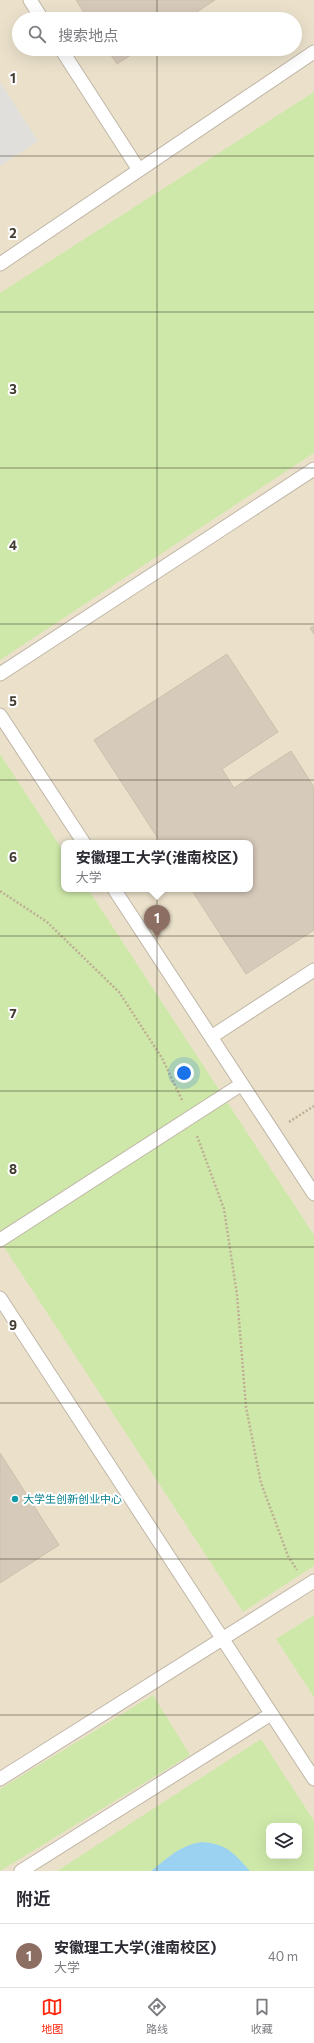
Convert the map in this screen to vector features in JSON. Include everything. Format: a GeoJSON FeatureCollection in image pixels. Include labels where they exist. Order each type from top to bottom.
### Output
{"type":"FeatureCollection","features":[{"type":"Feature","properties":{"kind":"lane"},"geometry":{"type":"LineString","coordinates":[[30,0],[38,12]]}},
{"type":"Feature","properties":{"kind":"lane"},"geometry":{"type":"LineString","coordinates":[[0,264],[314,52]]}},
{"type":"Feature","properties":{"kind":"lane"},"geometry":{"type":"LineString","coordinates":[[66,56],[139,170]]}},
{"type":"Feature","properties":{"kind":"lane"},"geometry":{"type":"LineString","coordinates":[[0,674],[314,469]]}},
{"type":"Feature","properties":{"kind":"lane"},"geometry":{"type":"LineString","coordinates":[[0,715],[82,840]]}},
{"type":"Feature","properties":{"kind":"lane"},"geometry":{"type":"LineString","coordinates":[[116,892],[314,1194]]}},
{"type":"Feature","properties":{"kind":"lane"},"geometry":{"type":"LineString","coordinates":[[211,1037],[314,970]]}},
{"type":"Feature","properties":{"kind":"lane"},"geometry":{"type":"LineString","coordinates":[[0,1240],[242,1084]]}},
{"type":"Feature","properties":{"kind":"lane"},"geometry":{"type":"LineString","coordinates":[[0,1298],[314,1779]]}},
{"type":"Feature","properties":{"kind":"lane"},"geometry":{"type":"LineString","coordinates":[[0,1779],[223,1640],[311,1583]]}},
{"type":"Feature","properties":{"kind":"lane"},"geometry":{"type":"LineString","coordinates":[[22,1871],[271,1714]]}},
{"type":"Feature","properties":{"kind":"path"},"geometry":{"type":"LineString","coordinates":[[0,891],[47,922],[119,992],[162,1058],[190,1117],[224,1209],[237,1295],[246,1407],[260,1483],[288,1556],[311,1583]]}},
{"type":"Feature","properties":{"kind":"path"},"geometry":{"type":"LineString","coordinates":[[273,1132],[314,1106]]}},
{"type":"Feature","properties":{"kind":"shaded area"},"geometry":{"type":"Polygon","coordinates":[[[0,0],[314,0],[314,1871],[0,1871],[0,0]]]}},
{"type":"Feature","properties":{"kind":"shaded area"},"geometry":{"type":"Polygon","coordinates":[[[0,82],[38,141],[0,166],[0,82]]]}},
{"type":"Feature","properties":{"kind":"green space"},"geometry":{"type":"Polygon","coordinates":[[[314,92],[314,453],[0,660],[0,293],[314,92]]]}},
{"type":"Feature","properties":{"kind":"green space"},"geometry":{"type":"Polygon","coordinates":[[[0,754],[61,847],[61,892],[90,892],[314,1235],[314,1566],[243,1612],[0,1241],[0,754]]]}},
{"type":"Feature","properties":{"kind":"green space"},"geometry":{"type":"Polygon","coordinates":[[[314,1615],[314,1697],[276,1639],[314,1615]]]}},
{"type":"Feature","properties":{"kind":"green space"},"geometry":{"type":"Polygon","coordinates":[[[153,1695],[190,1755],[0,1871],[0,1789],[153,1695]]]}},
{"type":"Feature","properties":{"kind":"green space"},"geometry":{"type":"Polygon","coordinates":[[[261,1739],[314,1821],[314,1871],[57,1871],[261,1739]]]}},
{"type":"Feature","properties":{"kind":"water"},"geometry":{"type":"Polygon","coordinates":[[[202,1842],[218,1845],[229,1850],[250,1871],[151,1871],[181,1849],[202,1842]]]}},
{"type":"Feature","properties":{"kind":"building"},"geometry":{"type":"Polygon","coordinates":[[[76,0],[215,0],[197,12],[84,12],[76,0]]]}},
{"type":"Feature","properties":{"kind":"building"},"geometry":{"type":"Polygon","coordinates":[[[112,56],[129,56],[117,64],[112,56]]]}},
{"type":"Feature","properties":{"kind":"building"},"geometry":{"type":"Polygon","coordinates":[[[314,626],[314,634],[310,628],[314,626]]]}},
{"type":"Feature","properties":{"kind":"building"},"geometry":{"type":"Polygon","coordinates":[[[227,654],[278,732],[222,769],[234,788],[291,751],[314,787],[314,930],[246,974],[193,892],[253,892],[253,840],[159,840],[94,740],[227,654]]]}},
{"type":"Feature","properties":{"kind":"building","name":"大学生创新创业中心"},"geometry":{"type":"Polygon","coordinates":[[[0,1453],[59,1545],[0,1583],[0,1453]]]}},
{"type":"Feature","properties":{"kind":"place","name":"安徽理工大学(淮南校区)"},"geometry":{"type":"Point","coordinates":[157,938]}},
{"type":"Feature","properties":{"kind":"place","name":"大学生创新创业中心"},"geometry":{"type":"Point","coordinates":[15,1499]}}]}
